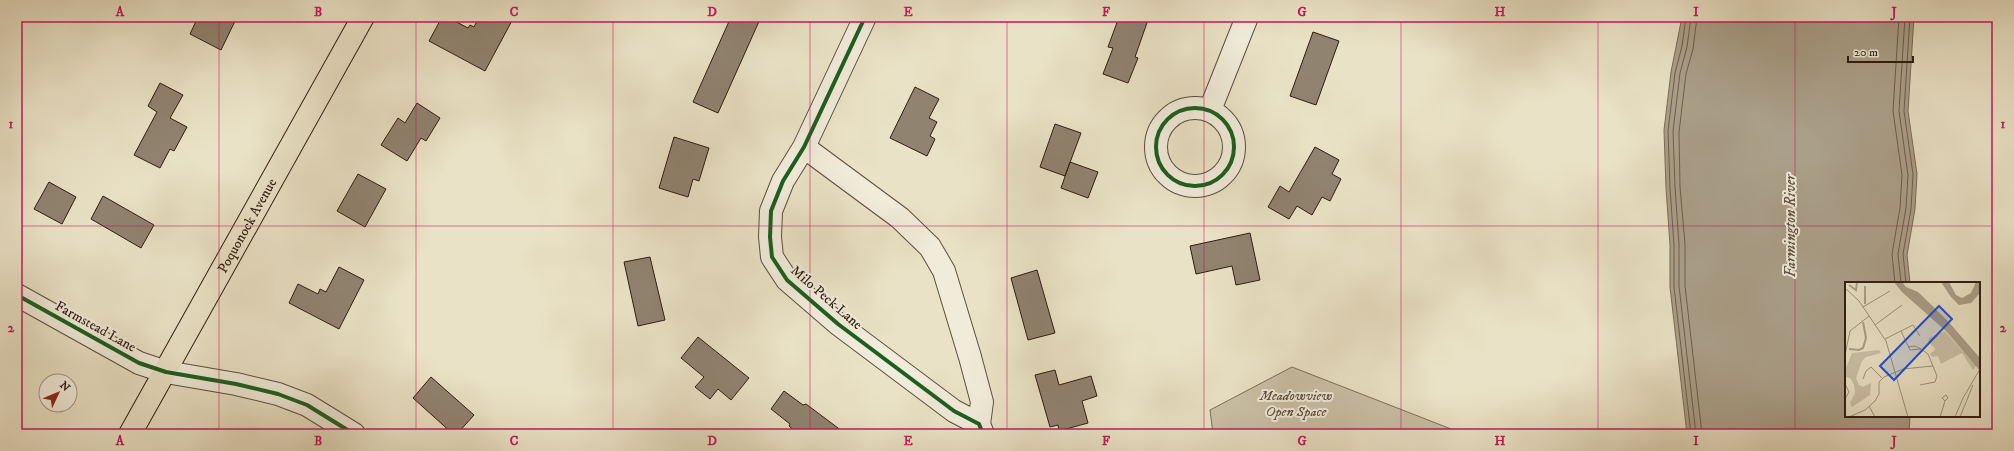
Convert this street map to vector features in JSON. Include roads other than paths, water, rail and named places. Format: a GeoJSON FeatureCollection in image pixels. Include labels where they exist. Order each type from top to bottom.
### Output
{"type":"FeatureCollection","features":[{"type":"Feature","properties":{"kind":"main road","name":"Poquonock Avenue"},"geometry":{"type":"LineString","coordinates":[[130,434],[363,17]]}},
{"type":"Feature","properties":{"kind":"street","name":"Milo Peck Lane"},"geometry":{"type":"LineString","coordinates":[[865,17],[804,147],[783,181],[770,211],[772,257],[786,280],[838,324],[954,411],[981,429]]}},
{"type":"Feature","properties":{"kind":"street"},"geometry":{"type":"LineString","coordinates":[[1210,110],[1247,17]]}},
{"type":"Feature","properties":{"kind":"street","name":"Milo Peck Lane"},"geometry":{"type":"LineString","coordinates":[[804,147],[900,218],[930,247],[944,271],[970,357],[982,402],[981,429]]}},
{"type":"Feature","properties":{"kind":"street","name":"Farmstead Lane"},"geometry":{"type":"LineString","coordinates":[[17,295],[139,362],[166,372],[236,384],[278,394],[307,405],[354,434]]}},
{"type":"Feature","properties":{"kind":"water","name":"Farmington River"},"geometry":{"type":"Polygon","coordinates":[[[1682,17],[1914,17],[1908,111],[1917,174],[1915,209],[1907,255],[1910,282],[1845,282],[1845,417],[1910,417],[1909,434],[1687,434],[1670,287],[1670,245],[1664,130],[1671,72],[1682,17]]]}},
{"type":"Feature","properties":{"kind":"park label","name":"Meadowview Open Space"},"geometry":{"type":"Point","coordinates":[1296,404]}}]}
